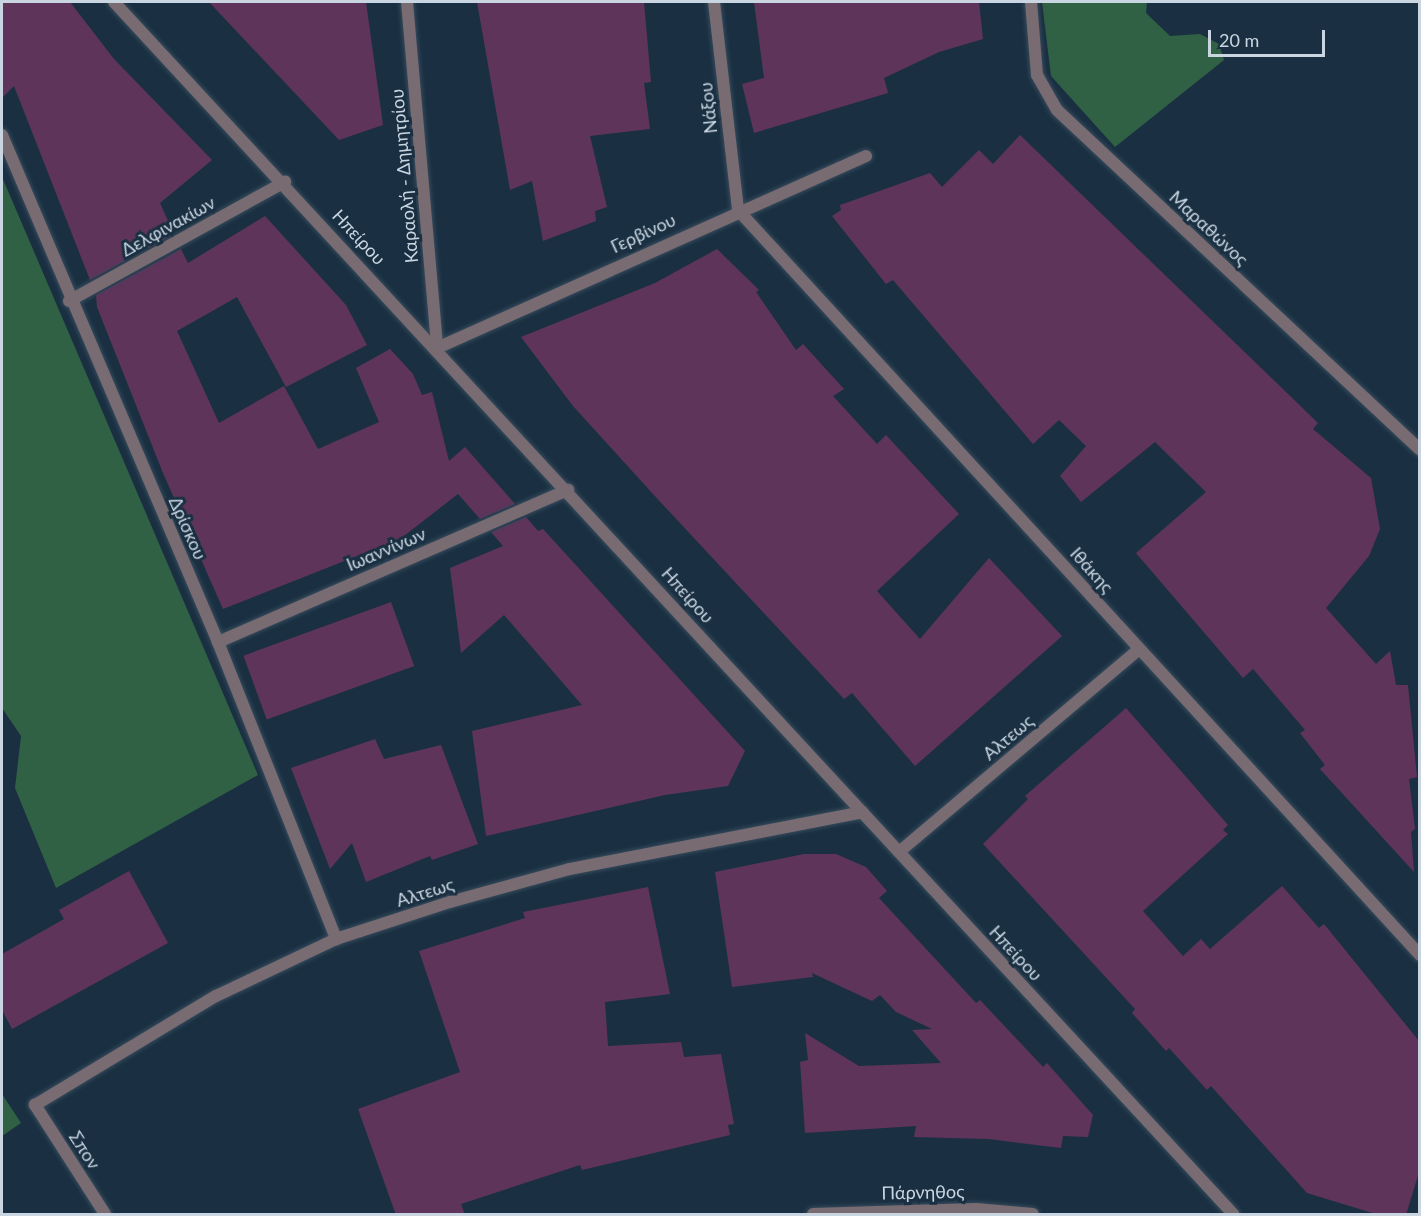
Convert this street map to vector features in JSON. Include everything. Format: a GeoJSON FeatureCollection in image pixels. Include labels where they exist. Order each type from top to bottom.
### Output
{"type":"FeatureCollection","features":[{"type":"Feature","properties":{"kind":"street","name":"Ηπείρου"},"geometry":{"type":"LineString","coordinates":[[114,2],[285,182],[1233,1215]]}},
{"type":"Feature","properties":{"kind":"street","name":"Καραολή - Δημητρίου"},"geometry":{"type":"LineString","coordinates":[[407,2],[437,348]]}},
{"type":"Feature","properties":{"kind":"street","name":"Νάξου"},"geometry":{"type":"LineString","coordinates":[[714,2],[738,210]]}},
{"type":"Feature","properties":{"kind":"street","name":"Μαραθώνος"},"geometry":{"type":"LineString","coordinates":[[1031,2],[1037,75],[1057,110],[1419,450]]}},
{"type":"Feature","properties":{"kind":"street","name":"Δρίσκου"},"geometry":{"type":"LineString","coordinates":[[2,135],[69,301],[218,642],[336,939]]}},
{"type":"Feature","properties":{"kind":"street","name":"Γερβίνου"},"geometry":{"type":"LineString","coordinates":[[437,348],[738,210],[866,156]]}},
{"type":"Feature","properties":{"kind":"street","name":"Δελφινακίων"},"geometry":{"type":"LineString","coordinates":[[69,301],[285,182]]}},
{"type":"Feature","properties":{"kind":"street","name":"Ιθάκης"},"geometry":{"type":"LineString","coordinates":[[738,210],[1419,955]]}},
{"type":"Feature","properties":{"kind":"street","name":"Ιωαννίνων"},"geometry":{"type":"LineString","coordinates":[[218,642],[568,490]]}},
{"type":"Feature","properties":{"kind":"street","name":"Αλτεως"},"geometry":{"type":"LineString","coordinates":[[899,852],[1139,649]]}},
{"type":"Feature","properties":{"kind":"street","name":"Αλτεως"},"geometry":{"type":"LineString","coordinates":[[35,1105],[216,996],[336,939],[570,869],[862,812]]}},
{"type":"Feature","properties":{"kind":"street","name":"Σπον"},"geometry":{"type":"LineString","coordinates":[[35,1105],[105,1215]]}},
{"type":"Feature","properties":{"kind":"street","name":"Πάρνηθος"},"geometry":{"type":"LineString","coordinates":[[813,1215],[976,1209],[1033,1215]]}},
{"type":"Feature","properties":{"kind":"green space"},"geometry":{"type":"Polygon","coordinates":[[[1042,2],[1147,2],[1146,13],[1170,36],[1200,34],[1219,44],[1224,60],[1115,147],[1051,76],[1042,2]]]}},
{"type":"Feature","properties":{"kind":"green space"},"geometry":{"type":"Polygon","coordinates":[[[2,177],[258,775],[56,888],[15,788],[21,736],[2,708],[2,177]]]}},
{"type":"Feature","properties":{"kind":"green space"},"geometry":{"type":"Polygon","coordinates":[[[2,1094],[21,1123],[2,1136],[2,1094]]]}},
{"type":"Feature","properties":{"kind":"building"},"geometry":{"type":"Polygon","coordinates":[[[2,2],[70,2],[114,59],[212,160],[160,203],[174,234],[90,280],[14,86],[2,98],[2,2]]]}},
{"type":"Feature","properties":{"kind":"building"},"geometry":{"type":"Polygon","coordinates":[[[209,2],[366,2],[383,125],[339,140],[209,2]]]}},
{"type":"Feature","properties":{"kind":"building"},"geometry":{"type":"Polygon","coordinates":[[[477,2],[644,2],[651,82],[644,83],[650,129],[590,136],[607,207],[595,211],[596,221],[543,241],[532,181],[510,190],[477,2]]]}},
{"type":"Feature","properties":{"kind":"building"},"geometry":{"type":"Polygon","coordinates":[[[754,2],[979,2],[983,39],[939,52],[884,78],[888,93],[754,133],[742,84],[764,78],[754,2]]]}},
{"type":"Feature","properties":{"kind":"building"},"geometry":{"type":"Polygon","coordinates":[[[1020,135],[1318,423],[1313,429],[1371,478],[1380,529],[1369,556],[1326,608],[1376,664],[1390,651],[1396,685],[1408,685],[1417,777],[1409,779],[1415,829],[1411,832],[1414,872],[1320,769],[1325,765],[1300,733],[1305,730],[1253,669],[1243,678],[1136,553],[1206,492],[1155,442],[1081,502],[1060,476],[1086,446],[1059,420],[1033,444],[893,280],[886,284],[832,216],[841,210],[840,205],[930,173],[942,187],[979,150],[993,164],[1020,135]]]}},
{"type":"Feature","properties":{"kind":"building"},"geometry":{"type":"Polygon","coordinates":[[[265,216],[346,305],[367,345],[286,387],[237,297],[177,331],[219,423],[284,386],[318,449],[379,422],[356,368],[390,349],[413,374],[422,395],[432,392],[449,461],[465,447],[515,504],[480,519],[458,494],[400,539],[223,609],[163,473],[97,307],[96,295],[181,249],[188,263],[265,216]]]}},
{"type":"Feature","properties":{"kind":"building"},"geometry":{"type":"Polygon","coordinates":[[[717,249],[759,290],[756,292],[796,350],[803,344],[844,389],[833,396],[877,444],[886,435],[959,514],[877,591],[920,639],[989,558],[1062,636],[915,766],[852,693],[844,699],[653,494],[573,406],[521,337],[655,283],[717,249]]]}},
{"type":"Feature","properties":{"kind":"building"},"geometry":{"type":"Polygon","coordinates":[[[526,517],[538,531],[543,529],[745,751],[728,786],[665,795],[486,836],[472,731],[582,705],[504,615],[461,653],[450,568],[503,546],[491,532],[526,517]]]}},
{"type":"Feature","properties":{"kind":"building"},"geometry":{"type":"Polygon","coordinates":[[[391,602],[414,666],[267,720],[243,656],[391,602]]]}},
{"type":"Feature","properties":{"kind":"building"},"geometry":{"type":"Polygon","coordinates":[[[1126,708],[1228,825],[1223,830],[1228,834],[1143,911],[1183,956],[1201,939],[1210,949],[1282,886],[1319,928],[1324,924],[1419,1041],[1419,1172],[1406,1215],[1379,1215],[1307,1193],[1211,1086],[1207,1090],[1169,1048],[1166,1051],[1132,1013],[1135,1009],[983,844],[1028,799],[1025,796],[1126,708]]]}},
{"type":"Feature","properties":{"kind":"building"},"geometry":{"type":"Polygon","coordinates":[[[375,739],[384,759],[441,745],[478,844],[432,860],[430,856],[366,882],[352,843],[330,869],[291,768],[375,739]]]}},
{"type":"Feature","properties":{"kind":"building"},"geometry":{"type":"Polygon","coordinates":[[[804,854],[836,854],[866,867],[887,891],[879,898],[976,1003],[980,1000],[1043,1067],[1047,1063],[1093,1115],[1088,1137],[1063,1136],[1061,1148],[989,1139],[914,1137],[916,1126],[805,1133],[800,1062],[808,1060],[805,1033],[859,1066],[941,1063],[912,1030],[932,1029],[896,1012],[880,995],[872,1001],[812,973],[813,977],[732,987],[715,872],[804,854]]]}},
{"type":"Feature","properties":{"kind":"building"},"geometry":{"type":"Polygon","coordinates":[[[129,871],[168,943],[12,1029],[2,1010],[2,954],[64,919],[59,910],[129,871]]]}},
{"type":"Feature","properties":{"kind":"building"},"geometry":{"type":"Polygon","coordinates":[[[648,887],[670,994],[605,1002],[608,1046],[681,1042],[684,1057],[721,1054],[734,1124],[728,1125],[730,1135],[582,1170],[580,1165],[461,1204],[465,1215],[396,1215],[358,1109],[460,1072],[419,951],[525,918],[523,912],[648,887]]]}}]}
